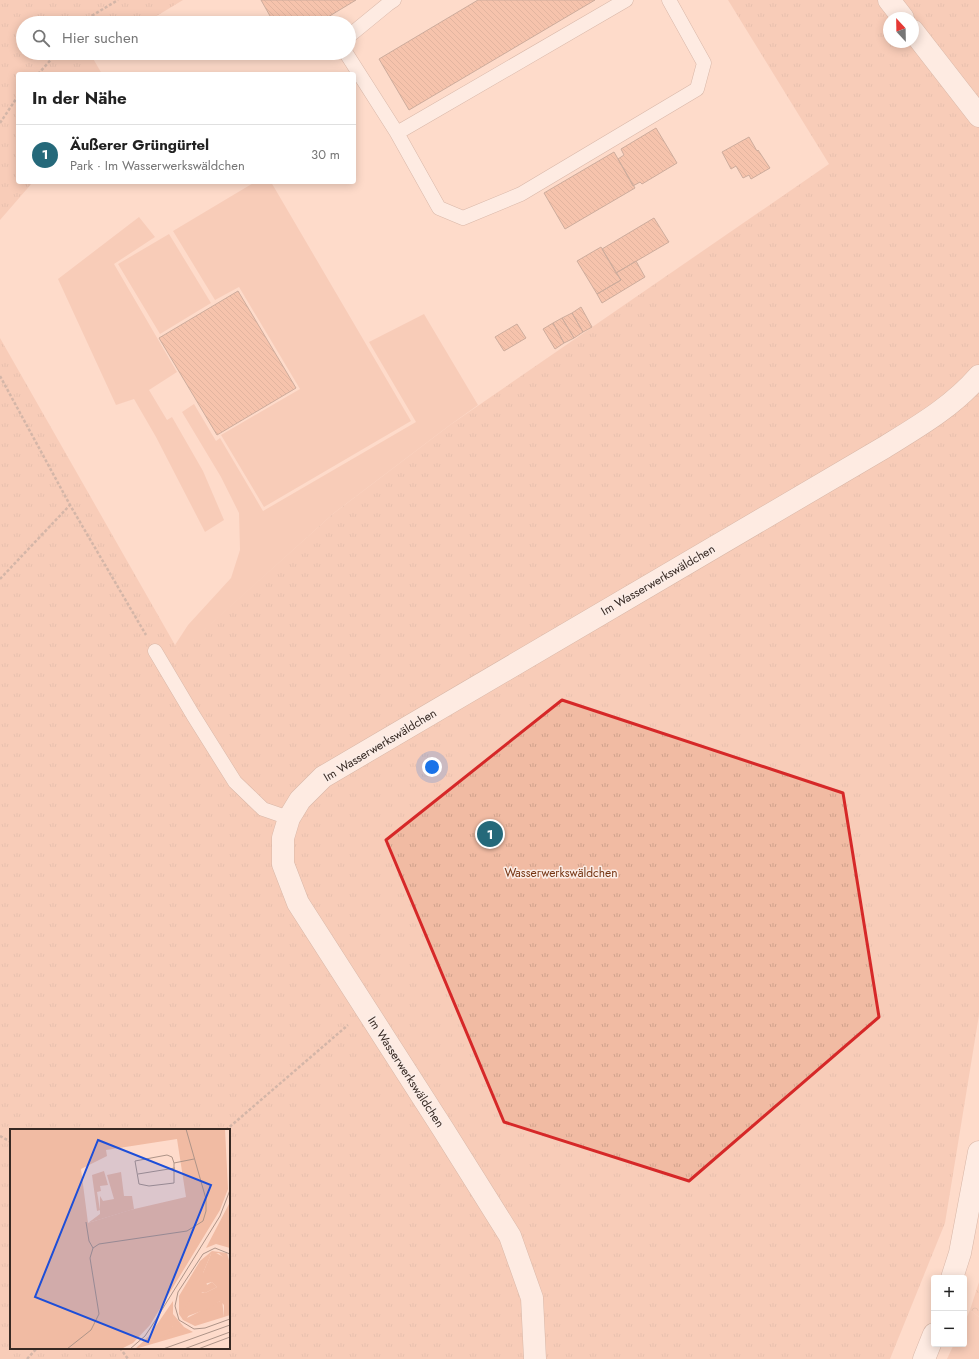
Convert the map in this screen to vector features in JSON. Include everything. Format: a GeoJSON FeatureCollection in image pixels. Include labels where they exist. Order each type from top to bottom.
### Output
{"type":"FeatureCollection","features":[{"type":"Feature","properties":{"kind":"main road"},"geometry":{"type":"LineString","coordinates":[[889,0],[898,12]]}},
{"type":"Feature","properties":{"kind":"main road"},"geometry":{"type":"LineString","coordinates":[[919,39],[979,116]]}},
{"type":"Feature","properties":{"kind":"main road","name":"Im Wasserwerkswäldchen"},"geometry":{"type":"LineString","coordinates":[[535,1359],[532,1298],[510,1236],[298,903],[283,864],[283,838],[289,818],[300,800],[323,777],[885,447],[941,412],[979,376]]}},
{"type":"Feature","properties":{"kind":"main road"},"geometry":{"type":"LineString","coordinates":[[953,1275],[960,1253],[979,1152]]}},
{"type":"Feature","properties":{"kind":"main road"},"geometry":{"type":"LineString","coordinates":[[924,1359],[931,1342]]}},
{"type":"Feature","properties":{"kind":"lane"},"geometry":{"type":"LineString","coordinates":[[397,133],[626,0]]}},
{"type":"Feature","properties":{"kind":"lane"},"geometry":{"type":"LineString","coordinates":[[350,60],[397,133],[439,208],[463,218],[521,194],[697,88],[704,63],[669,0]]}},
{"type":"Feature","properties":{"kind":"lane"},"geometry":{"type":"LineString","coordinates":[[356,30],[389,1]]}},
{"type":"Feature","properties":{"kind":"lane"},"geometry":{"type":"LineString","coordinates":[[155,651],[193,715],[236,782],[263,809],[289,818]]}},
{"type":"Feature","properties":{"kind":"path"},"geometry":{"type":"LineString","coordinates":[[92,16],[118,0]]}},
{"type":"Feature","properties":{"kind":"path"},"geometry":{"type":"LineString","coordinates":[[40,72],[51,60]]}},
{"type":"Feature","properties":{"kind":"path"},"geometry":{"type":"LineString","coordinates":[[0,123],[16,99]]}},
{"type":"Feature","properties":{"kind":"path"},"geometry":{"type":"LineString","coordinates":[[0,376],[70,505],[155,651]]}},
{"type":"Feature","properties":{"kind":"path"},"geometry":{"type":"LineString","coordinates":[[0,579],[70,505]]}},
{"type":"Feature","properties":{"kind":"path"},"geometry":{"type":"LineString","coordinates":[[227,1129],[366,1009]]}},
{"type":"Feature","properties":{"kind":"path"},"geometry":{"type":"LineString","coordinates":[[0,1136],[10,1141]]}},
{"type":"Feature","properties":{"kind":"path"},"geometry":{"type":"LineString","coordinates":[[27,1359],[36,1349]]}},
{"type":"Feature","properties":{"kind":"path"},"geometry":{"type":"LineString","coordinates":[[121,1349],[128,1359]]}},
{"type":"Feature","properties":{"kind":"highlighted area"},"geometry":{"type":"Polygon","coordinates":[[[562,700],[843,793],[879,1017],[689,1181],[504,1122],[386,840],[562,700]]]}},
{"type":"Feature","properties":{"kind":"green space"},"geometry":{"type":"Polygon","coordinates":[[[0,0],[183,0],[157,16],[16,16],[16,60],[94,60],[101,72],[16,72],[16,184],[31,184],[0,220],[0,0]]]}},
{"type":"Feature","properties":{"kind":"green space","name":"Wasserwerkswäldchen"},"geometry":{"type":"Polygon","coordinates":[[[728,0],[979,0],[979,1015],[945,1223],[890,1359],[0,1359],[0,338],[179,652],[334,513],[450,425],[829,164],[728,0]]]}},
{"type":"Feature","properties":{"kind":"green space"},"geometry":{"type":"Polygon","coordinates":[[[252,184],[272,184],[411,421],[264,507],[221,435],[300,389],[239,287],[215,300],[173,231],[252,184]]]}},
{"type":"Feature","properties":{"kind":"green space"},"geometry":{"type":"Polygon","coordinates":[[[139,217],[155,237],[114,264],[177,372],[149,390],[167,420],[172,417],[203,471],[224,520],[205,532],[156,437],[134,399],[116,405],[58,279],[139,217]]]}},
{"type":"Feature","properties":{"kind":"green space"},"geometry":{"type":"Polygon","coordinates":[[[169,234],[211,303],[160,334],[118,264],[169,234]]]}},
{"type":"Feature","properties":{"kind":"green space"},"geometry":{"type":"Polygon","coordinates":[[[424,314],[478,405],[334,513],[179,653],[175,645],[188,625],[231,578],[240,550],[239,513],[221,477],[182,412],[194,404],[216,441],[220,438],[263,511],[416,422],[369,342],[424,314]]]}},
{"type":"Feature","properties":{"kind":"green space"},"geometry":{"type":"Polygon","coordinates":[[[979,1282],[979,1317],[970,1310],[979,1282]]]}},
{"type":"Feature","properties":{"kind":"green space"},"geometry":{"type":"Polygon","coordinates":[[[970,1310],[979,1317],[979,1359],[947,1359],[953,1347],[967,1347],[967,1316],[970,1310]]]}},
{"type":"Feature","properties":{"kind":"building"},"geometry":{"type":"Polygon","coordinates":[[[261,0],[356,0],[330,16],[270,16],[261,0]]]}},
{"type":"Feature","properties":{"kind":"building"},"geometry":{"type":"Polygon","coordinates":[[[478,0],[595,0],[409,110],[379,59],[478,0]]]}},
{"type":"Feature","properties":{"kind":"building"},"geometry":{"type":"Polygon","coordinates":[[[656,128],[677,163],[642,184],[640,182],[633,186],[618,159],[624,155],[621,149],[656,128]]]}},
{"type":"Feature","properties":{"kind":"building"},"geometry":{"type":"Polygon","coordinates":[[[749,137],[757,151],[758,150],[770,168],[751,179],[749,175],[743,178],[736,166],[731,169],[722,152],[749,137]]]}},
{"type":"Feature","properties":{"kind":"building"},"geometry":{"type":"Polygon","coordinates":[[[614,152],[635,188],[565,229],[544,193],[614,152]]]}},
{"type":"Feature","properties":{"kind":"building"},"geometry":{"type":"Polygon","coordinates":[[[654,218],[669,242],[616,273],[602,249],[654,218]]]}},
{"type":"Feature","properties":{"kind":"building"},"geometry":{"type":"Polygon","coordinates":[[[601,247],[621,280],[597,294],[577,261],[601,247]]]}},
{"type":"Feature","properties":{"kind":"building"},"geometry":{"type":"Polygon","coordinates":[[[636,261],[645,277],[602,303],[597,294],[621,280],[616,273],[636,261]]]}},
{"type":"Feature","properties":{"kind":"building"},"geometry":{"type":"Polygon","coordinates":[[[238,291],[296,388],[217,435],[159,338],[238,291]]]}},
{"type":"Feature","properties":{"kind":"building"},"geometry":{"type":"Polygon","coordinates":[[[581,307],[592,327],[583,332],[572,313],[581,307]]]}},
{"type":"Feature","properties":{"kind":"building"},"geometry":{"type":"Polygon","coordinates":[[[572,313],[583,332],[574,338],[562,318],[572,313]]]}},
{"type":"Feature","properties":{"kind":"building"},"geometry":{"type":"Polygon","coordinates":[[[562,318],[574,338],[564,343],[553,323],[562,318]]]}},
{"type":"Feature","properties":{"kind":"building"},"geometry":{"type":"Polygon","coordinates":[[[553,323],[564,343],[555,349],[543,329],[553,323]]]}},
{"type":"Feature","properties":{"kind":"building"},"geometry":{"type":"Polygon","coordinates":[[[517,324],[526,338],[504,351],[495,337],[517,324]]]}},
{"type":"Feature","properties":{"kind":"place","name":"Äußerer Grüngürtel"},"geometry":{"type":"Point","coordinates":[490,834]}}]}
